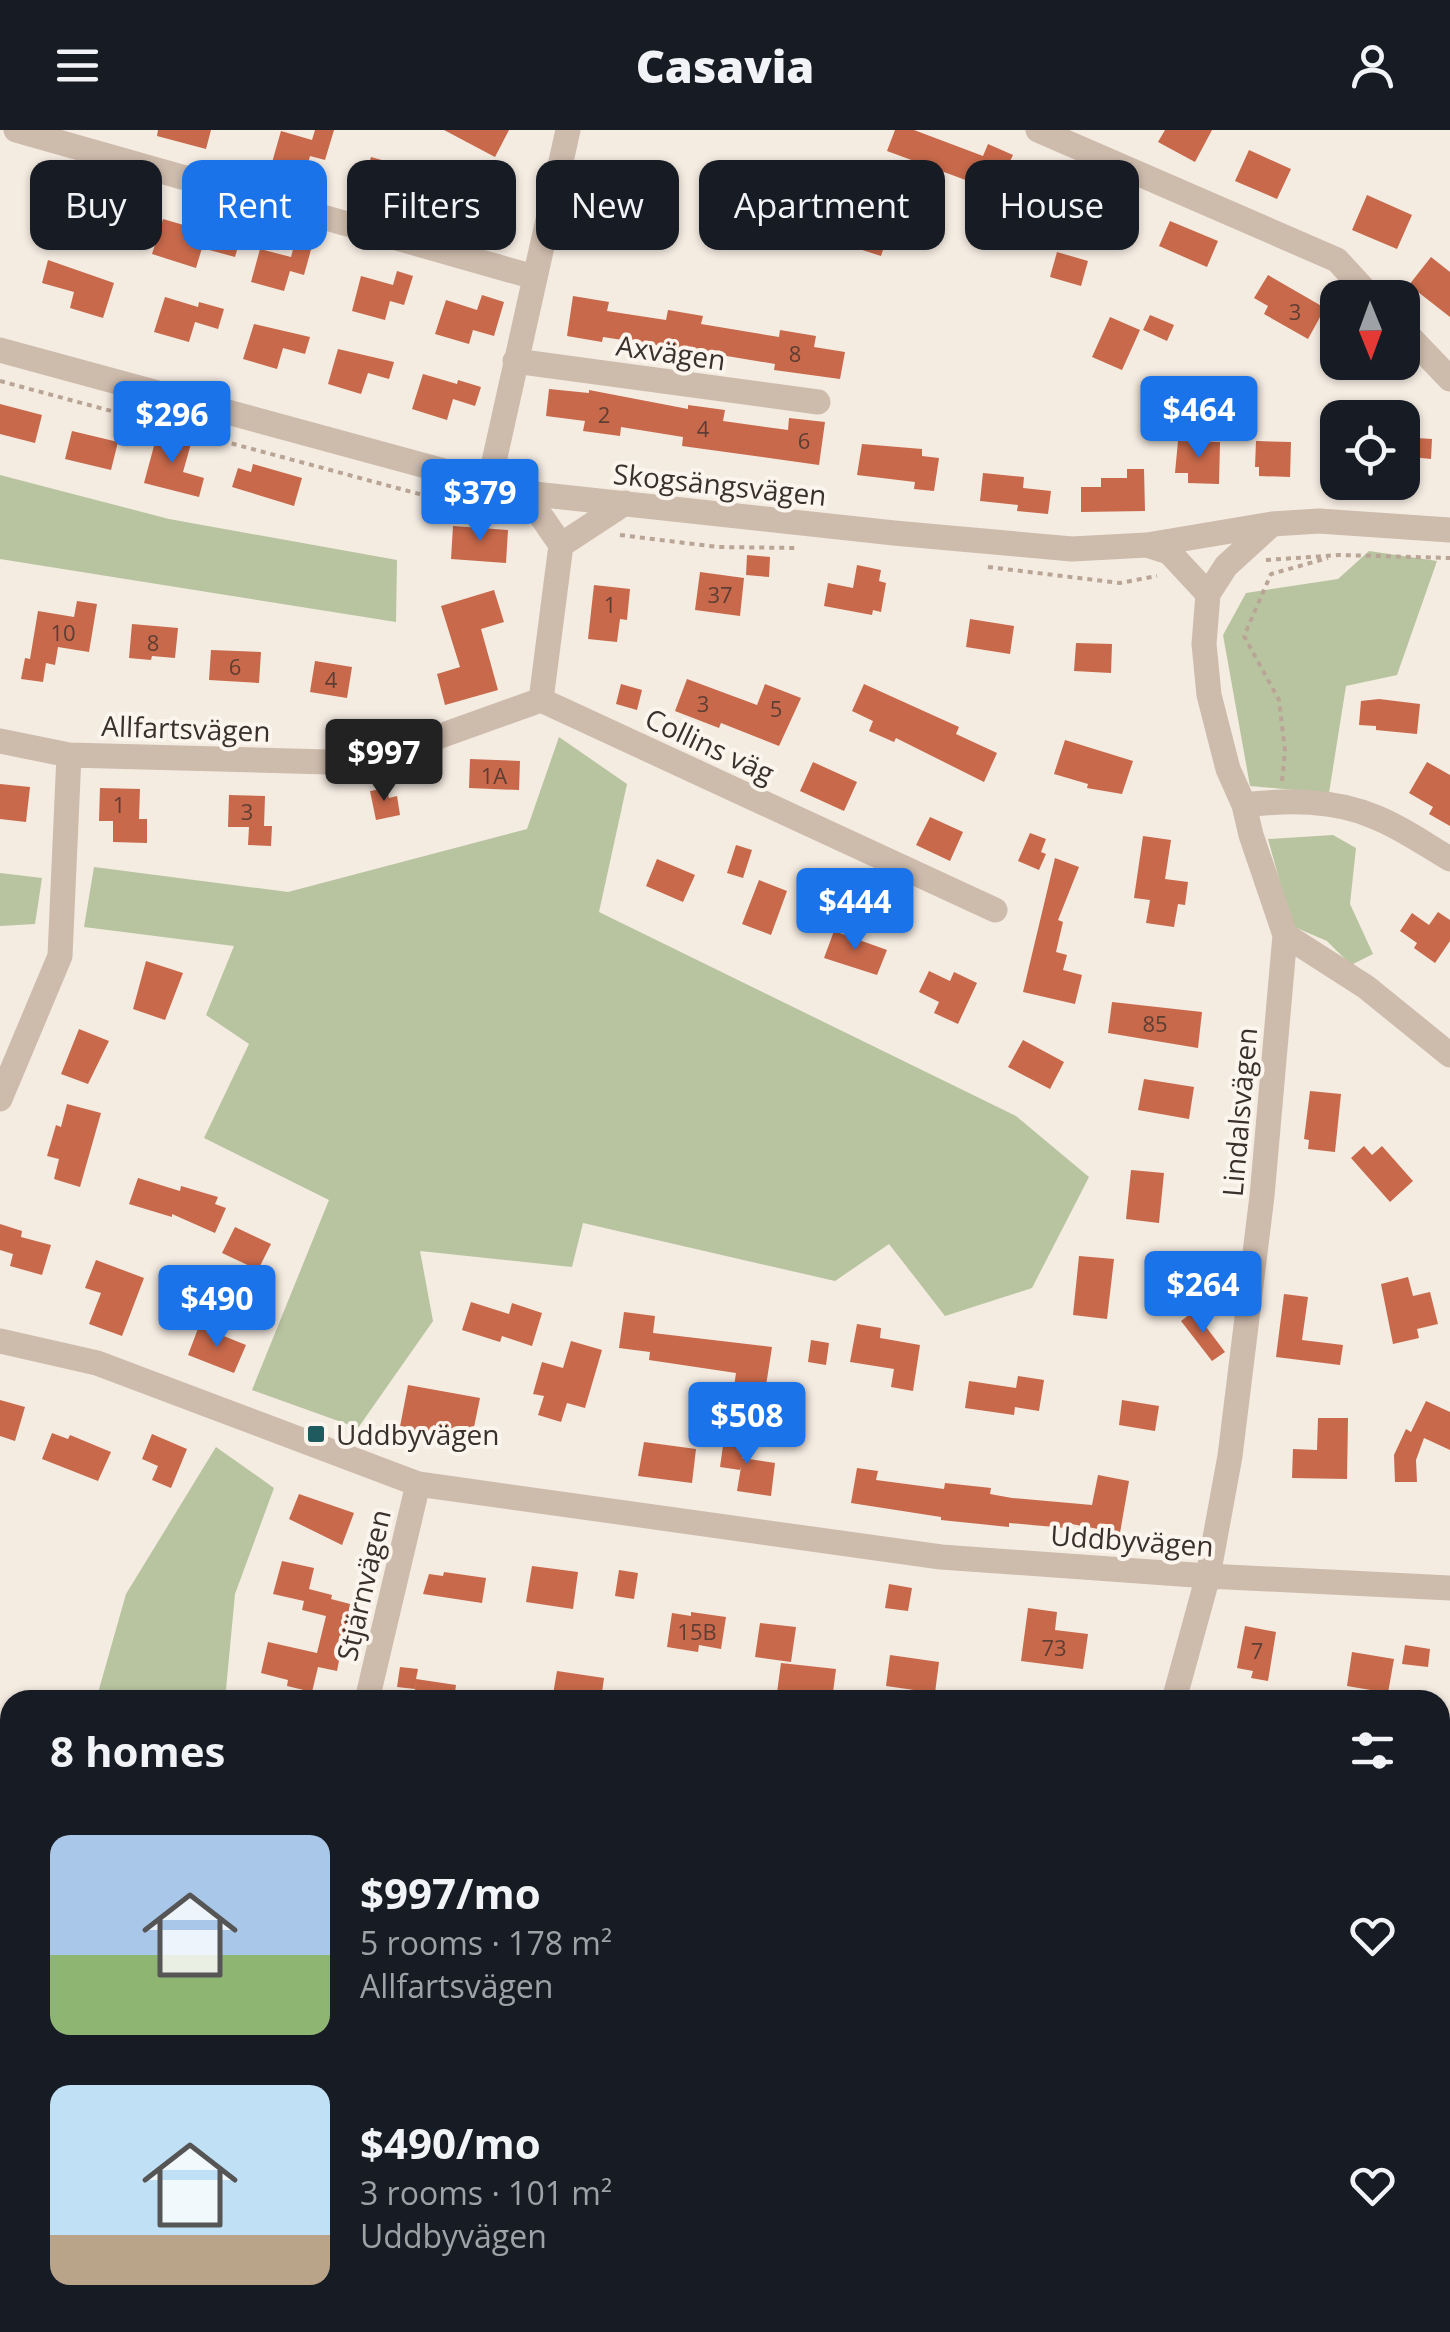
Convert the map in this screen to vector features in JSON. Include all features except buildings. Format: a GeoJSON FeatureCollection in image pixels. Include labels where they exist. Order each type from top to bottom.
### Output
{"type":"FeatureCollection","features":[{"type":"Feature","properties":{"kind":"street"},"geometry":{"type":"LineString","coordinates":[[16,130],[534,277]]}},
{"type":"Feature","properties":{"kind":"street"},"geometry":{"type":"LineString","coordinates":[[489,484],[568,130]]}},
{"type":"Feature","properties":{"kind":"street"},"geometry":{"type":"LineString","coordinates":[[1038,130],[1337,260],[1355,280]]}},
{"type":"Feature","properties":{"kind":"street"},"geometry":{"type":"LineString","coordinates":[[1420,348],[1450,379]]}},
{"type":"Feature","properties":{"kind":"street","name":"Skogsängsvägen"},"geometry":{"type":"LineString","coordinates":[[0,350],[525,493],[1072,549],[1147,545],[1272,524],[1318,521],[1450,530]]}},
{"type":"Feature","properties":{"kind":"street","name":"Axvägen"},"geometry":{"type":"LineString","coordinates":[[515,361],[818,402]]}},
{"type":"Feature","properties":{"kind":"street"},"geometry":{"type":"LineString","coordinates":[[525,493],[561,546],[541,700]]}},
{"type":"Feature","properties":{"kind":"street"},"geometry":{"type":"LineString","coordinates":[[561,546],[624,503]]}},
{"type":"Feature","properties":{"kind":"street"},"geometry":{"type":"LineString","coordinates":[[1147,545],[1170,552],[1208,594],[1226,566],[1272,524]]}},
{"type":"Feature","properties":{"kind":"street","name":"Lindalsvägen"},"geometry":{"type":"LineString","coordinates":[[1177,1690],[1208,1576],[1230,1456],[1262,1196],[1285,935],[1250,835],[1244,805],[1228,769],[1209,695],[1204,644],[1208,594]]}},
{"type":"Feature","properties":{"kind":"street","name":"Allfartsvägen"},"geometry":{"type":"LineString","coordinates":[[0,741],[69,755],[366,764],[541,700]]}},
{"type":"Feature","properties":{"kind":"street","name":"Collins väg"},"geometry":{"type":"LineString","coordinates":[[541,700],[995,910]]}},
{"type":"Feature","properties":{"kind":"street"},"geometry":{"type":"LineString","coordinates":[[0,1100],[60,956],[69,755]]}},
{"type":"Feature","properties":{"kind":"street"},"geometry":{"type":"LineString","coordinates":[[1244,805],[1314,802],[1373,816],[1450,859]]}},
{"type":"Feature","properties":{"kind":"street"},"geometry":{"type":"LineString","coordinates":[[1285,935],[1366,987],[1450,1055]]}},
{"type":"Feature","properties":{"kind":"street","name":"Uddbyvägen"},"geometry":{"type":"LineString","coordinates":[[0,1342],[97,1363],[418,1484],[940,1557],[1450,1588]]}},
{"type":"Feature","properties":{"kind":"street","name":"Stjärnvägen"},"geometry":{"type":"LineString","coordinates":[[369,1690],[418,1484]]}},
{"type":"Feature","properties":{"kind":"path"},"geometry":{"type":"LineString","coordinates":[[1280,801],[1286,751],[1278,700],[1244,636],[1271,574],[1340,555],[1356,545]]}},
{"type":"Feature","properties":{"kind":"green space"},"geometry":{"type":"Polygon","coordinates":[[[0,475],[169,519],[397,560],[396,622],[0,559],[0,475]]]}},
{"type":"Feature","properties":{"kind":"green space"},"geometry":{"type":"Polygon","coordinates":[[[1369,551],[1437,561],[1397,675],[1346,686],[1329,793],[1250,786],[1223,635],[1246,593],[1338,579],[1369,551]]]}},
{"type":"Feature","properties":{"kind":"green space"},"geometry":{"type":"Polygon","coordinates":[[[559,737],[627,784],[599,912],[1016,1116],[1089,1177],[1032,1288],[945,1316],[889,1244],[835,1281],[583,1223],[572,1267],[420,1251],[433,1321],[358,1428],[252,1390],[329,1200],[204,1138],[249,1044],[206,1015],[234,946],[84,927],[94,867],[288,892],[527,829],[559,737]]]}},
{"type":"Feature","properties":{"kind":"green space"},"geometry":{"type":"Polygon","coordinates":[[[1333,835],[1356,848],[1350,904],[1373,954],[1351,965],[1327,941],[1292,926],[1268,839],[1333,835]]]}},
{"type":"Feature","properties":{"kind":"green space"},"geometry":{"type":"Polygon","coordinates":[[[0,873],[42,878],[35,924],[0,926],[0,873]]]}},
{"type":"Feature","properties":{"kind":"green space"},"geometry":{"type":"Polygon","coordinates":[[[216,1447],[274,1488],[235,1594],[226,1690],[99,1690],[126,1594],[216,1447]]]}},
{"type":"Feature","properties":{"kind":"place","name":"Uddbyvägen"},"geometry":{"type":"Point","coordinates":[316,1434]}}]}
